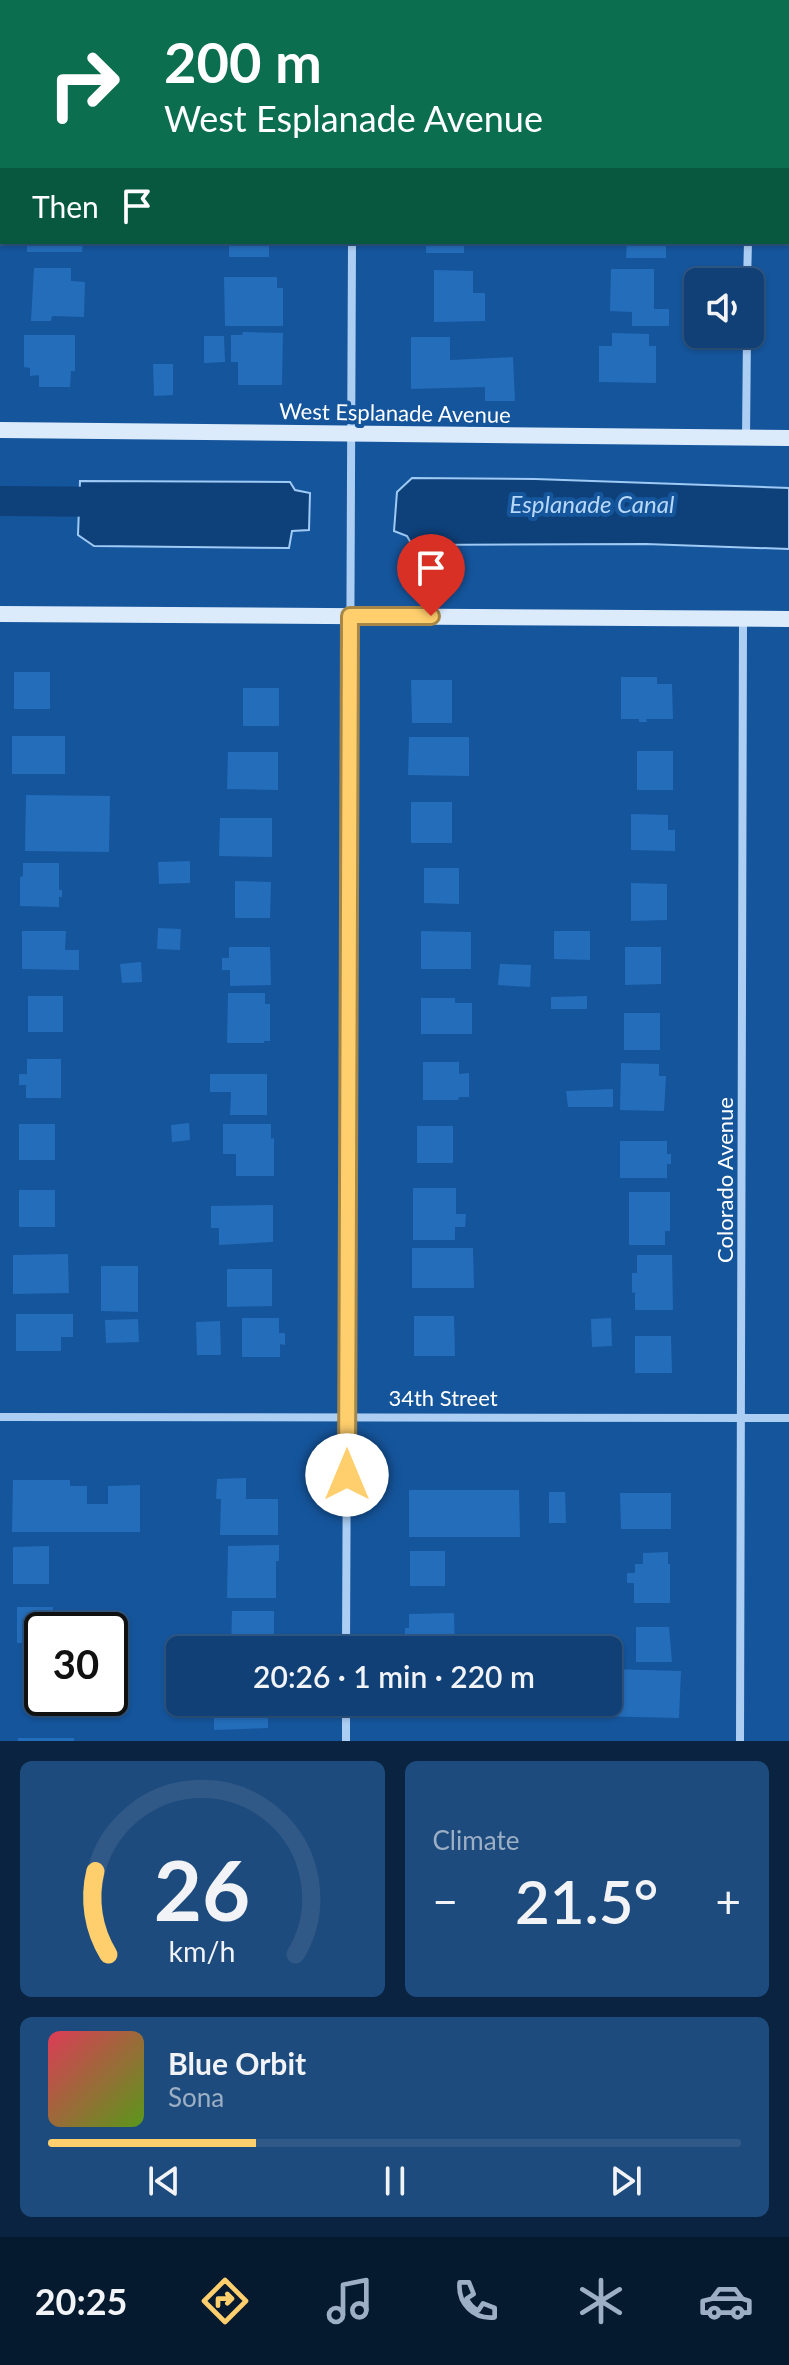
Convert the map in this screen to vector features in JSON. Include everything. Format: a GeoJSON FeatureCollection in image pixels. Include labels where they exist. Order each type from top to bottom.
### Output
{"type":"FeatureCollection","features":[{"type":"Feature","properties":{"kind":"main road","name":"West Esplanade Avenue"},"geometry":{"type":"LineString","coordinates":[[0,430],[789,438]]}},
{"type":"Feature","properties":{"kind":"main road"},"geometry":{"type":"LineString","coordinates":[[0,614],[789,619]]}},
{"type":"Feature","properties":{"kind":"street"},"geometry":{"type":"LineString","coordinates":[[346,1636],[352,244]]}},
{"type":"Feature","properties":{"kind":"street"},"geometry":{"type":"LineString","coordinates":[[747,268],[748,244]]}},
{"type":"Feature","properties":{"kind":"street"},"geometry":{"type":"LineString","coordinates":[[746,438],[747,348]]}},
{"type":"Feature","properties":{"kind":"street","name":"Colorado Avenue"},"geometry":{"type":"LineString","coordinates":[[740,1741],[743,619]]}},
{"type":"Feature","properties":{"kind":"street","name":"34th Street"},"geometry":{"type":"LineString","coordinates":[[0,1417],[789,1418]]}},
{"type":"Feature","properties":{"kind":"street"},"geometry":{"type":"LineString","coordinates":[[346,1716],[346,1741]]}},
{"type":"Feature","properties":{"kind":"water"},"geometry":{"type":"Polygon","coordinates":[[[412,478],[789,488],[789,549],[646,544],[412,545],[407,536],[394,531],[397,492],[412,478]]]}},
{"type":"Feature","properties":{"kind":"water"},"geometry":{"type":"Polygon","coordinates":[[[80,481],[290,482],[295,490],[310,493],[309,530],[292,531],[289,548],[94,546],[78,535],[80,481]]]}},
{"type":"Feature","properties":{"kind":"building"},"geometry":{"type":"Polygon","coordinates":[[[27,244],[83,244],[82,252],[27,252],[27,244]]]}},
{"type":"Feature","properties":{"kind":"building"},"geometry":{"type":"Polygon","coordinates":[[[229,244],[269,244],[269,257],[229,257],[229,244]]]}},
{"type":"Feature","properties":{"kind":"building"},"geometry":{"type":"Polygon","coordinates":[[[426,244],[464,244],[464,253],[426,253],[426,244]]]}},
{"type":"Feature","properties":{"kind":"building"},"geometry":{"type":"Polygon","coordinates":[[[627,244],[666,244],[666,258],[626,258],[627,244]]]}},
{"type":"Feature","properties":{"kind":"building"},"geometry":{"type":"Polygon","coordinates":[[[34,268],[71,268],[71,281],[85,282],[84,317],[52,316],[51,321],[31,321],[34,268]]]}},
{"type":"Feature","properties":{"kind":"building"},"geometry":{"type":"Polygon","coordinates":[[[611,269],[654,269],[654,309],[669,309],[669,326],[632,326],[632,312],[610,311],[611,269]]]}},
{"type":"Feature","properties":{"kind":"building"},"geometry":{"type":"Polygon","coordinates":[[[434,270],[473,271],[473,293],[485,293],[485,321],[434,322],[434,270]]]}},
{"type":"Feature","properties":{"kind":"building"},"geometry":{"type":"Polygon","coordinates":[[[224,277],[277,277],[277,288],[283,288],[283,326],[225,326],[224,277]]]}},
{"type":"Feature","properties":{"kind":"building"},"geometry":{"type":"Polygon","coordinates":[[[243,332],[283,333],[282,385],[238,385],[238,362],[231,362],[231,335],[242,335],[243,332]]]}},
{"type":"Feature","properties":{"kind":"building"},"geometry":{"type":"Polygon","coordinates":[[[612,333],[649,334],[649,346],[656,346],[656,383],[599,382],[599,346],[612,346],[612,333]]]}},
{"type":"Feature","properties":{"kind":"building"},"geometry":{"type":"Polygon","coordinates":[[[24,335],[75,335],[75,371],[71,371],[70,387],[39,387],[39,375],[30,376],[30,368],[24,367],[24,335]]]}},
{"type":"Feature","properties":{"kind":"building"},"geometry":{"type":"Polygon","coordinates":[[[204,336],[224,336],[225,362],[204,363],[204,336]]]}},
{"type":"Feature","properties":{"kind":"building"},"geometry":{"type":"Polygon","coordinates":[[[411,337],[450,337],[450,360],[513,357],[515,401],[485,401],[485,387],[411,389],[411,337]]]}},
{"type":"Feature","properties":{"kind":"building"},"geometry":{"type":"Polygon","coordinates":[[[153,364],[173,364],[173,395],[154,396],[153,364]]]}},
{"type":"Feature","properties":{"kind":"building"},"geometry":{"type":"Polygon","coordinates":[[[14,672],[50,672],[50,709],[14,709],[14,672]]]}},
{"type":"Feature","properties":{"kind":"building"},"geometry":{"type":"Polygon","coordinates":[[[621,677],[657,677],[657,684],[672,684],[673,719],[639,722],[639,719],[621,719],[621,677]]]}},
{"type":"Feature","properties":{"kind":"building"},"geometry":{"type":"Polygon","coordinates":[[[411,680],[452,680],[452,723],[412,723],[411,680]]]}},
{"type":"Feature","properties":{"kind":"building"},"geometry":{"type":"Polygon","coordinates":[[[243,688],[279,688],[279,726],[243,726],[243,688]]]}},
{"type":"Feature","properties":{"kind":"building"},"geometry":{"type":"Polygon","coordinates":[[[12,736],[65,736],[65,774],[12,774],[12,736]]]}},
{"type":"Feature","properties":{"kind":"building"},"geometry":{"type":"Polygon","coordinates":[[[409,737],[469,737],[469,776],[408,775],[409,737]]]}},
{"type":"Feature","properties":{"kind":"building"},"geometry":{"type":"Polygon","coordinates":[[[637,751],[673,751],[673,790],[637,790],[637,751]]]}},
{"type":"Feature","properties":{"kind":"building"},"geometry":{"type":"Polygon","coordinates":[[[228,752],[278,752],[278,790],[227,789],[228,752]]]}},
{"type":"Feature","properties":{"kind":"building"},"geometry":{"type":"Polygon","coordinates":[[[26,795],[110,796],[109,852],[25,851],[26,795]]]}},
{"type":"Feature","properties":{"kind":"building"},"geometry":{"type":"Polygon","coordinates":[[[411,802],[452,802],[452,843],[411,843],[411,802]]]}},
{"type":"Feature","properties":{"kind":"building"},"geometry":{"type":"Polygon","coordinates":[[[631,814],[668,815],[668,830],[675,830],[675,851],[631,850],[631,814]]]}},
{"type":"Feature","properties":{"kind":"building"},"geometry":{"type":"Polygon","coordinates":[[[220,818],[272,818],[272,857],[219,856],[220,818]]]}},
{"type":"Feature","properties":{"kind":"building"},"geometry":{"type":"Polygon","coordinates":[[[190,861],[190,883],[159,884],[158,862],[190,861]]]}},
{"type":"Feature","properties":{"kind":"building"},"geometry":{"type":"Polygon","coordinates":[[[23,863],[59,863],[62,897],[59,897],[59,907],[20,906],[23,863]]]}},
{"type":"Feature","properties":{"kind":"building"},"geometry":{"type":"Polygon","coordinates":[[[424,868],[459,868],[459,904],[424,903],[424,868]]]}},
{"type":"Feature","properties":{"kind":"building"},"geometry":{"type":"Polygon","coordinates":[[[235,881],[271,882],[270,918],[235,918],[235,881]]]}},
{"type":"Feature","properties":{"kind":"building"},"geometry":{"type":"Polygon","coordinates":[[[631,883],[667,884],[667,920],[631,921],[631,883]]]}},
{"type":"Feature","properties":{"kind":"building"},"geometry":{"type":"Polygon","coordinates":[[[158,928],[181,929],[180,950],[157,949],[158,928]]]}},
{"type":"Feature","properties":{"kind":"building"},"geometry":{"type":"Polygon","coordinates":[[[22,931],[66,931],[65,950],[79,950],[79,970],[22,969],[22,931]]]}},
{"type":"Feature","properties":{"kind":"building"},"geometry":{"type":"Polygon","coordinates":[[[421,931],[471,932],[471,969],[421,969],[421,931]]]}},
{"type":"Feature","properties":{"kind":"building"},"geometry":{"type":"Polygon","coordinates":[[[554,931],[590,931],[590,960],[554,959],[554,931]]]}},
{"type":"Feature","properties":{"kind":"building"},"geometry":{"type":"Polygon","coordinates":[[[229,947],[270,947],[271,985],[230,986],[230,970],[222,970],[222,958],[229,958],[229,947]]]}},
{"type":"Feature","properties":{"kind":"building"},"geometry":{"type":"Polygon","coordinates":[[[625,947],[661,947],[661,984],[625,985],[625,947]]]}},
{"type":"Feature","properties":{"kind":"building"},"geometry":{"type":"Polygon","coordinates":[[[141,962],[142,982],[122,983],[120,964],[141,962]]]}},
{"type":"Feature","properties":{"kind":"building"},"geometry":{"type":"Polygon","coordinates":[[[500,964],[531,965],[530,987],[498,985],[500,964]]]}},
{"type":"Feature","properties":{"kind":"building"},"geometry":{"type":"Polygon","coordinates":[[[228,993],[265,993],[265,1004],[270,1004],[270,1041],[227,1043],[228,993]]]}},
{"type":"Feature","properties":{"kind":"building"},"geometry":{"type":"Polygon","coordinates":[[[28,996],[63,996],[63,1032],[28,1032],[28,996]]]}},
{"type":"Feature","properties":{"kind":"building"},"geometry":{"type":"Polygon","coordinates":[[[587,996],[587,1009],[551,1009],[551,997],[587,996]]]}},
{"type":"Feature","properties":{"kind":"building"},"geometry":{"type":"Polygon","coordinates":[[[421,998],[455,998],[455,1003],[472,1003],[472,1034],[421,1034],[421,998]]]}},
{"type":"Feature","properties":{"kind":"building"},"geometry":{"type":"Polygon","coordinates":[[[624,1013],[660,1013],[660,1050],[624,1050],[624,1013]]]}},
{"type":"Feature","properties":{"kind":"building"},"geometry":{"type":"Polygon","coordinates":[[[27,1059],[61,1059],[61,1098],[26,1098],[26,1085],[19,1085],[19,1074],[27,1074],[27,1059]]]}},
{"type":"Feature","properties":{"kind":"building"},"geometry":{"type":"Polygon","coordinates":[[[423,1062],[459,1062],[459,1074],[469,1073],[469,1097],[423,1100],[423,1062]]]}},
{"type":"Feature","properties":{"kind":"building"},"geometry":{"type":"Polygon","coordinates":[[[621,1063],[659,1064],[659,1076],[666,1076],[664,1111],[620,1110],[621,1063]]]}},
{"type":"Feature","properties":{"kind":"building"},"geometry":{"type":"Polygon","coordinates":[[[210,1074],[267,1074],[267,1115],[230,1115],[231,1092],[210,1092],[210,1074]]]}},
{"type":"Feature","properties":{"kind":"building"},"geometry":{"type":"Polygon","coordinates":[[[613,1089],[613,1107],[568,1107],[566,1091],[613,1089]]]}},
{"type":"Feature","properties":{"kind":"building"},"geometry":{"type":"Polygon","coordinates":[[[189,1123],[190,1140],[172,1142],[171,1125],[189,1123]]]}},
{"type":"Feature","properties":{"kind":"building"},"geometry":{"type":"Polygon","coordinates":[[[19,1124],[55,1124],[55,1160],[19,1160],[19,1124]]]}},
{"type":"Feature","properties":{"kind":"building"},"geometry":{"type":"Polygon","coordinates":[[[223,1124],[271,1124],[274,1176],[236,1176],[236,1154],[223,1154],[223,1124]]]}},
{"type":"Feature","properties":{"kind":"building"},"geometry":{"type":"Polygon","coordinates":[[[417,1126],[453,1126],[453,1163],[417,1163],[417,1126]]]}},
{"type":"Feature","properties":{"kind":"building"},"geometry":{"type":"Polygon","coordinates":[[[620,1141],[667,1141],[671,1164],[667,1164],[667,1178],[620,1178],[620,1141]]]}},
{"type":"Feature","properties":{"kind":"building"},"geometry":{"type":"Polygon","coordinates":[[[413,1188],[456,1188],[456,1214],[466,1214],[465,1227],[455,1227],[455,1240],[413,1240],[413,1188]]]}},
{"type":"Feature","properties":{"kind":"building"},"geometry":{"type":"Polygon","coordinates":[[[19,1190],[55,1190],[55,1227],[19,1227],[19,1190]]]}},
{"type":"Feature","properties":{"kind":"building"},"geometry":{"type":"Polygon","coordinates":[[[629,1192],[670,1192],[670,1231],[665,1231],[665,1245],[629,1245],[629,1192]]]}},
{"type":"Feature","properties":{"kind":"building"},"geometry":{"type":"Polygon","coordinates":[[[273,1205],[273,1242],[219,1245],[219,1228],[211,1228],[211,1206],[273,1205]]]}},
{"type":"Feature","properties":{"kind":"building"},"geometry":{"type":"Polygon","coordinates":[[[412,1248],[473,1248],[474,1288],[412,1288],[412,1248]]]}},
{"type":"Feature","properties":{"kind":"building"},"geometry":{"type":"Polygon","coordinates":[[[68,1254],[69,1293],[13,1294],[13,1255],[68,1254]]]}},
{"type":"Feature","properties":{"kind":"building"},"geometry":{"type":"Polygon","coordinates":[[[637,1255],[672,1255],[673,1310],[635,1310],[632,1273],[637,1273],[637,1255]]]}},
{"type":"Feature","properties":{"kind":"building"},"geometry":{"type":"Polygon","coordinates":[[[101,1266],[138,1266],[138,1312],[101,1311],[101,1266]]]}},
{"type":"Feature","properties":{"kind":"building"},"geometry":{"type":"Polygon","coordinates":[[[227,1269],[272,1269],[272,1306],[227,1307],[227,1269]]]}},
{"type":"Feature","properties":{"kind":"building"},"geometry":{"type":"Polygon","coordinates":[[[16,1314],[73,1314],[73,1337],[61,1337],[61,1351],[16,1351],[16,1314]]]}},
{"type":"Feature","properties":{"kind":"building"},"geometry":{"type":"Polygon","coordinates":[[[414,1316],[454,1316],[455,1356],[414,1356],[414,1316]]]}},
{"type":"Feature","properties":{"kind":"building"},"geometry":{"type":"Polygon","coordinates":[[[242,1318],[279,1318],[279,1333],[285,1333],[285,1345],[280,1344],[280,1357],[242,1357],[242,1318]]]}},
{"type":"Feature","properties":{"kind":"building"},"geometry":{"type":"Polygon","coordinates":[[[611,1318],[612,1346],[592,1347],[591,1319],[611,1318]]]}},
{"type":"Feature","properties":{"kind":"building"},"geometry":{"type":"Polygon","coordinates":[[[138,1319],[139,1342],[106,1343],[105,1320],[138,1319]]]}},
{"type":"Feature","properties":{"kind":"building"},"geometry":{"type":"Polygon","coordinates":[[[220,1321],[221,1355],[197,1355],[196,1322],[220,1321]]]}},
{"type":"Feature","properties":{"kind":"building"},"geometry":{"type":"Polygon","coordinates":[[[635,1336],[671,1336],[672,1373],[635,1373],[635,1336]]]}},
{"type":"Feature","properties":{"kind":"building"},"geometry":{"type":"Polygon","coordinates":[[[246,1478],[246,1499],[278,1499],[278,1535],[220,1535],[221,1499],[216,1499],[217,1479],[246,1478]]]}},
{"type":"Feature","properties":{"kind":"building"},"geometry":{"type":"Polygon","coordinates":[[[13,1480],[70,1480],[70,1486],[87,1486],[87,1504],[108,1504],[108,1486],[140,1485],[140,1532],[12,1532],[13,1480]]]}},
{"type":"Feature","properties":{"kind":"building"},"geometry":{"type":"Polygon","coordinates":[[[409,1490],[519,1490],[520,1537],[409,1537],[409,1490]]]}},
{"type":"Feature","properties":{"kind":"building"},"geometry":{"type":"Polygon","coordinates":[[[549,1492],[565,1492],[566,1523],[549,1523],[549,1492]]]}},
{"type":"Feature","properties":{"kind":"building"},"geometry":{"type":"Polygon","coordinates":[[[620,1493],[671,1493],[671,1529],[621,1529],[620,1493]]]}},
{"type":"Feature","properties":{"kind":"building"},"geometry":{"type":"Polygon","coordinates":[[[279,1545],[276,1598],[227,1598],[228,1546],[279,1545]]]}},
{"type":"Feature","properties":{"kind":"building"},"geometry":{"type":"Polygon","coordinates":[[[49,1546],[49,1584],[13,1584],[13,1547],[49,1546]]]}},
{"type":"Feature","properties":{"kind":"building"},"geometry":{"type":"Polygon","coordinates":[[[410,1551],[445,1551],[445,1586],[410,1586],[410,1551]]]}},
{"type":"Feature","properties":{"kind":"building"},"geometry":{"type":"Polygon","coordinates":[[[668,1552],[670,1603],[634,1603],[634,1583],[627,1583],[627,1573],[635,1573],[635,1564],[643,1564],[643,1553],[668,1552]]]}},
{"type":"Feature","properties":{"kind":"building"},"geometry":{"type":"Polygon","coordinates":[[[17,1607],[53,1607],[53,1612],[24,1612],[24,1643],[17,1643],[17,1607]]]}},
{"type":"Feature","properties":{"kind":"building"},"geometry":{"type":"Polygon","coordinates":[[[232,1611],[274,1611],[274,1634],[279,1636],[231,1636],[232,1611]]]}},
{"type":"Feature","properties":{"kind":"building"},"geometry":{"type":"Polygon","coordinates":[[[454,1613],[455,1636],[405,1636],[405,1628],[409,1628],[409,1614],[454,1613]]]}},
{"type":"Feature","properties":{"kind":"building"},"geometry":{"type":"Polygon","coordinates":[[[636,1627],[669,1627],[672,1662],[636,1662],[636,1627]]]}},
{"type":"Feature","properties":{"kind":"building"},"geometry":{"type":"Polygon","coordinates":[[[622,1669],[681,1671],[679,1718],[595,1716],[622,1716],[622,1669]]]}},
{"type":"Feature","properties":{"kind":"building"},"geometry":{"type":"Polygon","coordinates":[[[214,1716],[268,1716],[268,1728],[214,1730],[214,1716]]]}},
{"type":"Feature","properties":{"kind":"building"},"geometry":{"type":"Polygon","coordinates":[[[18,1738],[74,1738],[74,1741],[18,1741],[18,1738]]]}},
{"type":"Feature","properties":{"kind":"waterway","name":"Esplanade Canal"},"geometry":{"type":"LineString","coordinates":[[0,501],[118,502]]}},
{"type":"Feature","properties":{"kind":"route"},"geometry":{"type":"LineString","coordinates":[[347,1475],[350,616],[431,616]]}}]}
